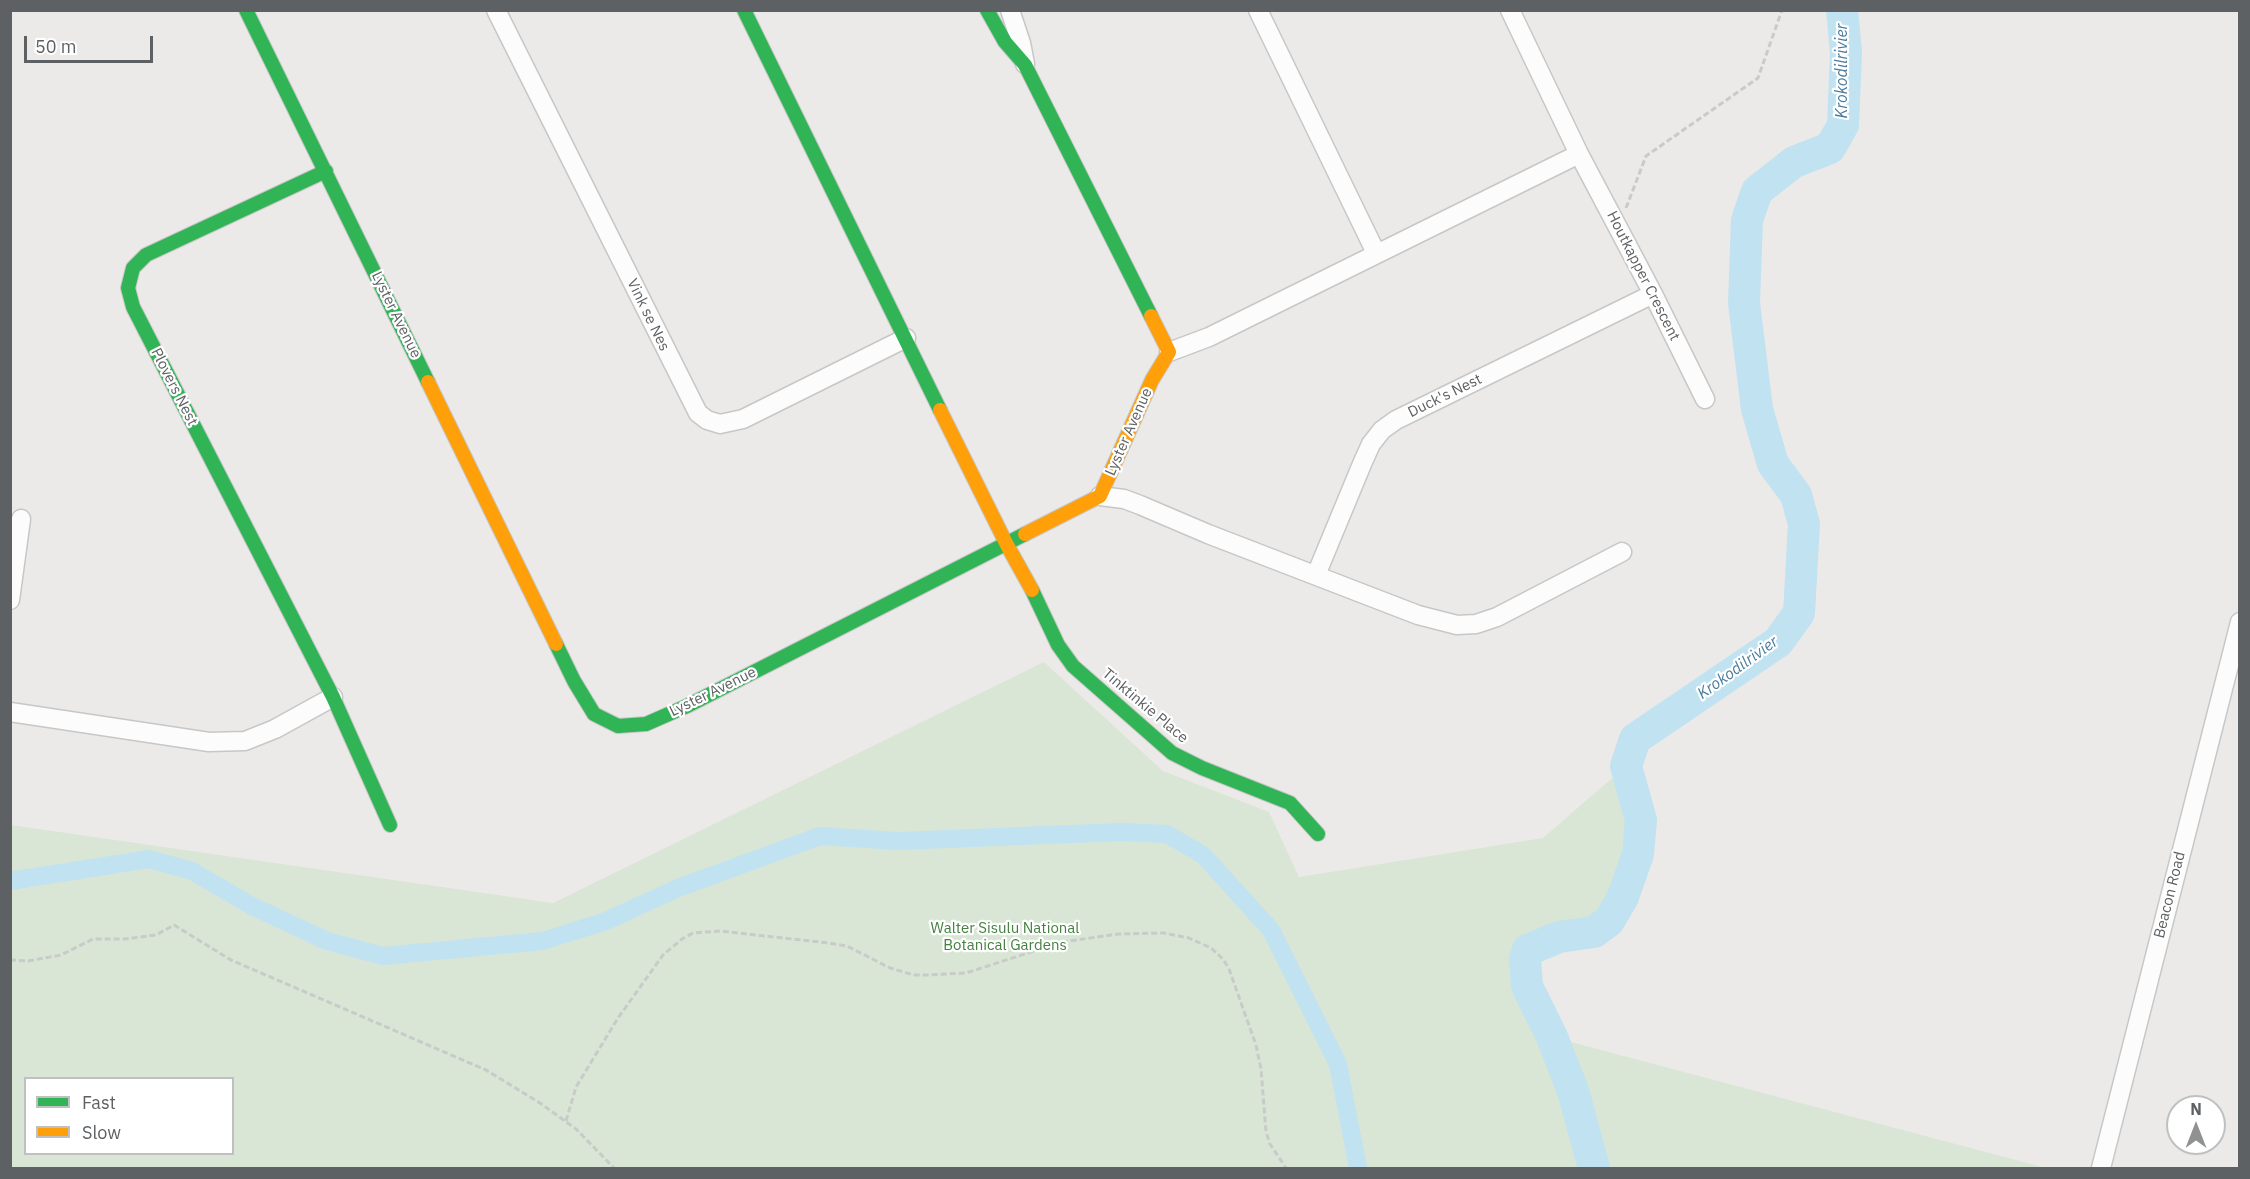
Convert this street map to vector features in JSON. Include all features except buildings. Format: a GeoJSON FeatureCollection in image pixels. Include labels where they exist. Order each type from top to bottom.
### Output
{"type":"FeatureCollection","features":[{"type":"Feature","properties":{"kind":"street","name":"Lyster Avenue"},"geometry":{"type":"LineString","coordinates":[[246,10],[574,681],[594,714],[618,726],[646,724],[1007,545],[1100,496],[1152,380],[1169,352]]}},
{"type":"Feature","properties":{"kind":"street","name":"Vink se Nes"},"geometry":{"type":"LineString","coordinates":[[496,10],[698,413],[707,420],[720,424],[743,419],[906,338]]}},
{"type":"Feature","properties":{"kind":"street"},"geometry":{"type":"LineString","coordinates":[[744,10],[1007,545]]}},
{"type":"Feature","properties":{"kind":"street"},"geometry":{"type":"LineString","coordinates":[[987,10],[1005,42],[1025,64],[1169,352],[1209,336],[1579,154]]}},
{"type":"Feature","properties":{"kind":"street"},"geometry":{"type":"LineString","coordinates":[[1010,10],[1025,64]]}},
{"type":"Feature","properties":{"kind":"street"},"geometry":{"type":"LineString","coordinates":[[1258,10],[1376,253]]}},
{"type":"Feature","properties":{"kind":"street","name":"Houtkapper Crescent"},"geometry":{"type":"LineString","coordinates":[[1510,10],[1579,154],[1619,226],[1705,399]]}},
{"type":"Feature","properties":{"kind":"street","name":"Plovers Nest"},"geometry":{"type":"LineString","coordinates":[[326,171],[146,255],[133,268],[128,288],[133,307],[333,697],[390,825]]}},
{"type":"Feature","properties":{"kind":"street","name":"Duck's Nest"},"geometry":{"type":"LineString","coordinates":[[1316,575],[1371,444],[1382,430],[1407,415],[1653,294]]}},
{"type":"Feature","properties":{"kind":"street"},"geometry":{"type":"LineString","coordinates":[[1100,496],[1140,504],[1208,534],[1439,622],[1456,625],[1476,624],[1497,617],[1622,552]]}},
{"type":"Feature","properties":{"kind":"street"},"geometry":{"type":"LineString","coordinates":[[10,600],[21,519]]}},
{"type":"Feature","properties":{"kind":"street","name":"Tinktinkie Place"},"geometry":{"type":"LineString","coordinates":[[1007,545],[1032,590],[1058,645],[1073,666],[1172,753],[1202,768],[1290,803],[1318,834]]}},
{"type":"Feature","properties":{"kind":"street","name":"Beacon Road"},"geometry":{"type":"LineString","coordinates":[[2101,1168],[2240,622]]}},
{"type":"Feature","properties":{"kind":"street"},"geometry":{"type":"LineString","coordinates":[[10,712],[209,742],[245,741],[275,729],[333,697]]}},
{"type":"Feature","properties":{"kind":"path"},"geometry":{"type":"LineString","coordinates":[[1619,226],[1646,156],[1758,78],[1782,10]]}},
{"type":"Feature","properties":{"kind":"path"},"geometry":{"type":"LineString","coordinates":[[10,960],[28,961],[61,955],[93,939],[125,939],[156,935],[174,925],[231,960],[486,1070],[566,1121],[614,1168]]}},
{"type":"Feature","properties":{"kind":"path"},"geometry":{"type":"LineString","coordinates":[[566,1121],[576,1087],[618,1018],[663,955],[693,933],[720,931],[786,936],[838,944],[847,946],[890,968],[914,975],[966,974],[1062,942],[1118,934],[1164,933],[1189,938],[1211,948],[1223,959],[1229,969],[1256,1045],[1261,1068],[1266,1132],[1270,1144],[1286,1168]]}},
{"type":"Feature","properties":{"kind":"green space","name":"Walter Sisulu National Botanical Gardens"},"geometry":{"type":"Polygon","coordinates":[[[1044,662],[1163,771],[1269,812],[1299,877],[1543,838],[1626,766],[1644,810],[1638,854],[1609,921],[1582,934],[1528,950],[1526,979],[1552,1037],[2046,1168],[11,1168],[11,825],[553,903],[1044,662]]]}},
{"type":"Feature","properties":{"kind":"waterway","name":"Krokodilrivier"},"geometry":{"type":"LineString","coordinates":[[1594,1168],[1573,1091],[1552,1037],[1527,986],[1525,959],[1528,950],[1559,937],[1594,932],[1609,921],[1623,897],[1638,854],[1641,820],[1626,766],[1635,739],[1778,642],[1799,613],[1804,524],[1796,495],[1773,464],[1757,409],[1744,303],[1747,220],[1757,191],[1794,162],[1830,148],[1843,125],[1846,53],[1842,10]]}},
{"type":"Feature","properties":{"kind":"waterway"},"geometry":{"type":"LineString","coordinates":[[10,881],[149,859],[192,871],[252,906],[327,941],[383,956],[543,941],[606,921],[678,888],[820,836],[898,841],[1121,832],[1167,834],[1203,855],[1271,930],[1338,1064],[1358,1168]]}},
{"type":"Feature","properties":{"kind":"traffic: fast"},"geometry":{"type":"LineString","coordinates":[[246,10],[428,382]]}},
{"type":"Feature","properties":{"kind":"traffic: fast"},"geometry":{"type":"LineString","coordinates":[[744,10],[940,410]]}},
{"type":"Feature","properties":{"kind":"traffic: fast"},"geometry":{"type":"LineString","coordinates":[[987,10],[1005,42],[1025,65],[1151,316]]}},
{"type":"Feature","properties":{"kind":"traffic: fast"},"geometry":{"type":"LineString","coordinates":[[326,171],[146,255],[133,268],[128,288],[133,307],[333,697],[390,825]]}},
{"type":"Feature","properties":{"kind":"traffic: fast"},"geometry":{"type":"LineString","coordinates":[[556,644],[574,681],[594,714],[618,726],[646,724],[687,706],[1025,534]]}},
{"type":"Feature","properties":{"kind":"traffic: fast"},"geometry":{"type":"LineString","coordinates":[[1032,590],[1058,645],[1073,666],[1172,753],[1202,768],[1290,803],[1318,834]]}},
{"type":"Feature","properties":{"kind":"traffic: slow"},"geometry":{"type":"LineString","coordinates":[[1025,534],[1100,496],[1152,380],[1169,352],[1151,316]]}},
{"type":"Feature","properties":{"kind":"traffic: slow"},"geometry":{"type":"LineString","coordinates":[[428,382],[556,644]]}},
{"type":"Feature","properties":{"kind":"traffic: slow"},"geometry":{"type":"LineString","coordinates":[[940,410],[1032,590]]}}]}
